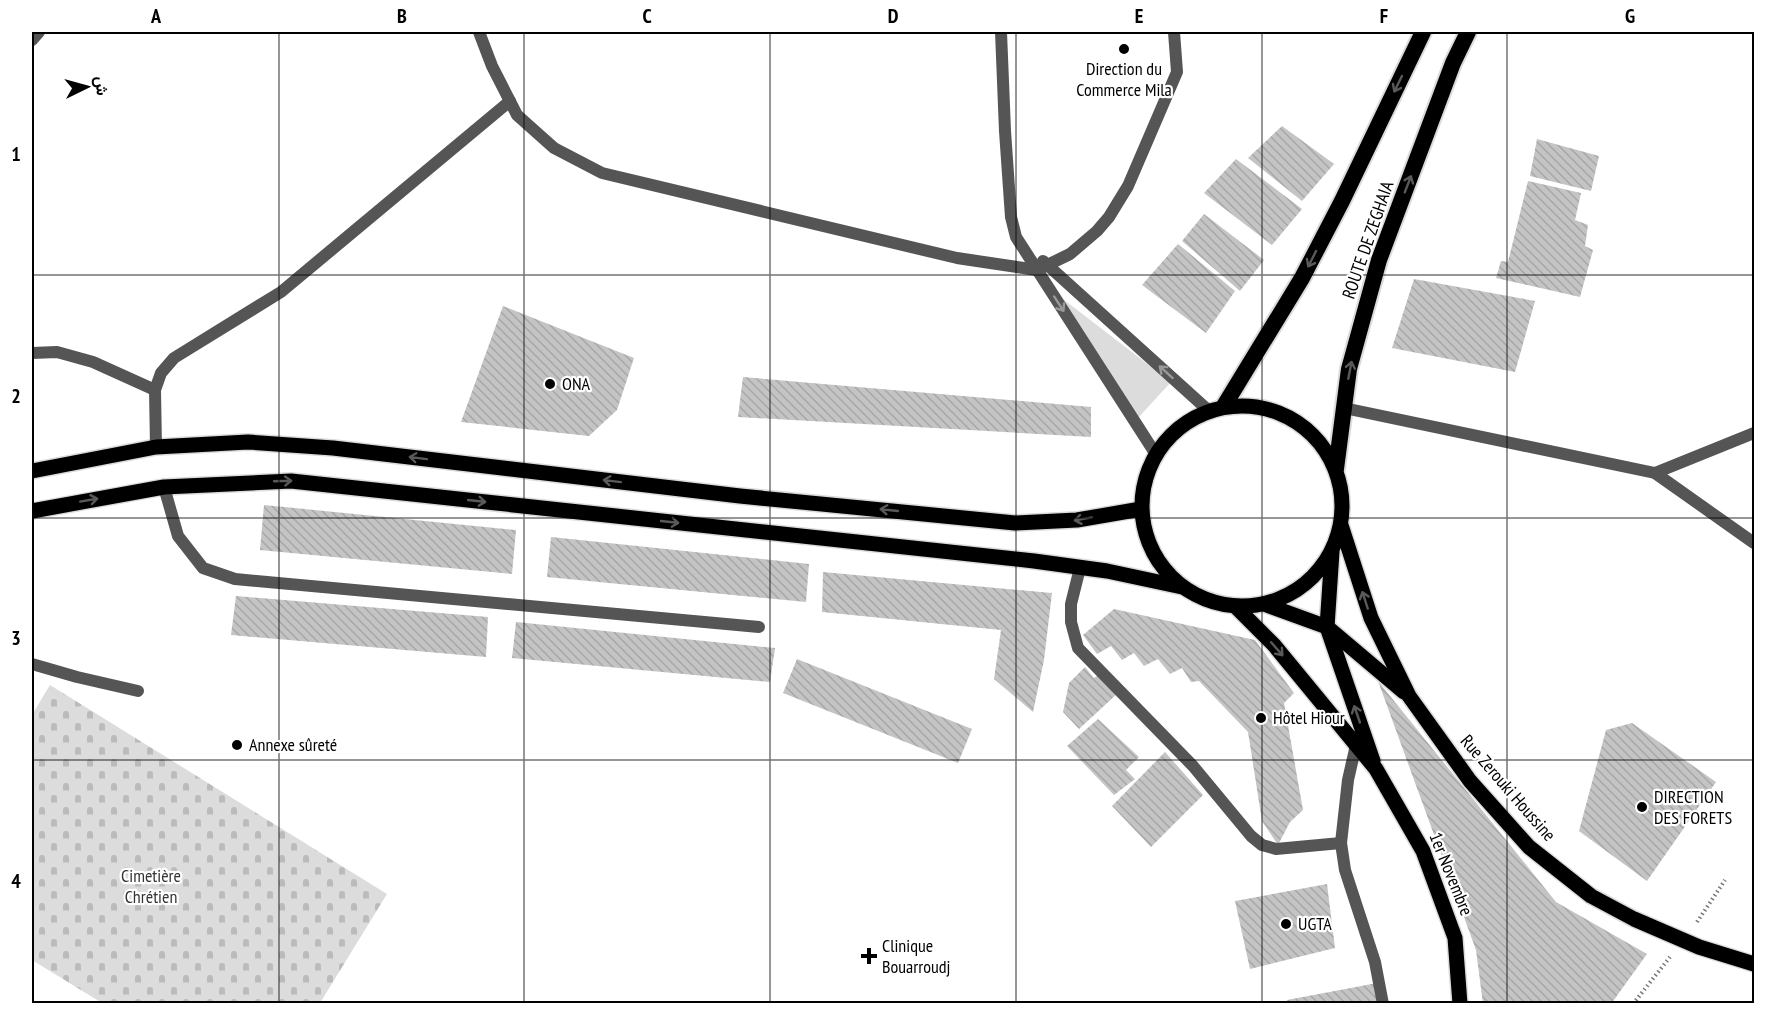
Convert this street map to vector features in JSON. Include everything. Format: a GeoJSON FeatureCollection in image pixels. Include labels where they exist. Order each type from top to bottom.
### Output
{"type":"FeatureCollection","features":[{"type":"Feature","properties":{"kind":"highway"},"geometry":{"type":"LineString","coordinates":[[1216,408],[1302,278],[1342,201],[1423,32]]}},
{"type":"Feature","properties":{"kind":"highway","name":"ROUTE DE ZEGHAIA"},"geometry":{"type":"LineString","coordinates":[[1336,469],[1349,369],[1379,260],[1453,63],[1468,32]]}},
{"type":"Feature","properties":{"kind":"main road"},"geometry":{"type":"LineString","coordinates":[[1182,587],[1161,566],[1146,539],[1141,509],[1145,479],[1155,453],[1174,431],[1197,415],[1216,408],[1251,405],[1278,411],[1303,425],[1322,444],[1336,469],[1342,497],[1341,525],[1332,552],[1327,627],[1376,769]]}},
{"type":"Feature","properties":{"kind":"main road"},"geometry":{"type":"LineString","coordinates":[[32,471],[156,447],[248,442],[333,448],[740,496],[1015,523],[1077,520],[1141,509]]}},
{"type":"Feature","properties":{"kind":"main road"},"geometry":{"type":"LineString","coordinates":[[32,511],[164,487],[291,481],[1034,561],[1107,571],[1182,587],[1209,601],[1236,607],[1264,604],[1292,594],[1314,576],[1332,552]]}},
{"type":"Feature","properties":{"kind":"main road"},"geometry":{"type":"LineString","coordinates":[[1341,525],[1371,618],[1408,696]]}},
{"type":"Feature","properties":{"kind":"main road"},"geometry":{"type":"LineString","coordinates":[[1264,604],[1327,627],[1408,696]]}},
{"type":"Feature","properties":{"kind":"main road"},"geometry":{"type":"LineString","coordinates":[[1236,607],[1274,645],[1376,769]]}},
{"type":"Feature","properties":{"kind":"main road","name":"Rue Zerouki Houssine"},"geometry":{"type":"LineString","coordinates":[[1408,696],[1470,781],[1529,847],[1582,889],[1634,919],[1699,947],[1755,963]]}},
{"type":"Feature","properties":{"kind":"main road","name":"1er Novembre"},"geometry":{"type":"LineString","coordinates":[[1376,769],[1423,851],[1455,938],[1460,1004]]}},
{"type":"Feature","properties":{"kind":"street"},"geometry":{"type":"LineString","coordinates":[[32,40],[39,32]]}},
{"type":"Feature","properties":{"kind":"street"},"geometry":{"type":"LineString","coordinates":[[479,32],[492,66],[517,115],[554,148],[602,173],[957,258],[1042,268],[1216,408]]}},
{"type":"Feature","properties":{"kind":"street"},"geometry":{"type":"LineString","coordinates":[[1001,32],[1011,217],[1016,237],[1042,268],[1155,453]]}},
{"type":"Feature","properties":{"kind":"street"},"geometry":{"type":"LineString","coordinates":[[1042,268],[1070,254],[1097,231],[1110,218],[1128,186],[1177,72],[1174,32]]}},
{"type":"Feature","properties":{"kind":"street"},"geometry":{"type":"LineString","coordinates":[[156,447],[155,390],[161,373],[174,358],[281,292],[510,101]]}},
{"type":"Feature","properties":{"kind":"street"},"geometry":{"type":"LineString","coordinates":[[32,353],[57,352],[93,362],[155,390]]}},
{"type":"Feature","properties":{"kind":"street"},"geometry":{"type":"LineString","coordinates":[[1344,408],[1655,473],[1755,543]]}},
{"type":"Feature","properties":{"kind":"street"},"geometry":{"type":"LineString","coordinates":[[1655,473],[1755,433]]}},
{"type":"Feature","properties":{"kind":"street"},"geometry":{"type":"LineString","coordinates":[[164,487],[178,536],[203,568],[235,579],[759,627]]}},
{"type":"Feature","properties":{"kind":"street"},"geometry":{"type":"LineString","coordinates":[[1080,568],[1071,604],[1071,621],[1078,648],[1193,766],[1251,836],[1262,845],[1276,849],[1341,843]]}},
{"type":"Feature","properties":{"kind":"street"},"geometry":{"type":"LineString","coordinates":[[32,664],[138,691]]}},
{"type":"Feature","properties":{"kind":"street"},"geometry":{"type":"LineString","coordinates":[[1356,745],[1348,780],[1341,843],[1345,870],[1376,962],[1383,1004]]}},
{"type":"Feature","properties":{"kind":"path"},"geometry":{"type":"LineString","coordinates":[[1697,922],[1725,880]]}},
{"type":"Feature","properties":{"kind":"path"},"geometry":{"type":"LineString","coordinates":[[1634,1004],[1671,956]]}},
{"type":"Feature","properties":{"kind":"green space"},"geometry":{"type":"Polygon","coordinates":[[[1059,296],[1171,382],[1137,419],[1059,296]]]}},
{"type":"Feature","properties":{"kind":"green space","name":"Cimetière Chrétien"},"geometry":{"type":"Polygon","coordinates":[[[50,685],[387,894],[320,1003],[102,1003],[32,960],[32,715],[50,685]]]}},
{"type":"Feature","properties":{"kind":"building"},"geometry":{"type":"Polygon","coordinates":[[[1282,126],[1334,164],[1302,201],[1248,158],[1282,126]]]}},
{"type":"Feature","properties":{"kind":"building"},"geometry":{"type":"Polygon","coordinates":[[[1537,139],[1599,156],[1591,191],[1530,176],[1537,139]]]}},
{"type":"Feature","properties":{"kind":"building"},"geometry":{"type":"Polygon","coordinates":[[[1236,159],[1302,209],[1272,245],[1204,193],[1236,159]]]}},
{"type":"Feature","properties":{"kind":"building"},"geometry":{"type":"Polygon","coordinates":[[[1528,181],[1581,193],[1575,220],[1588,225],[1585,246],[1593,250],[1580,297],[1496,278],[1501,261],[1508,262],[1528,181]]]}},
{"type":"Feature","properties":{"kind":"building"},"geometry":{"type":"Polygon","coordinates":[[[1204,214],[1264,260],[1240,291],[1182,241],[1204,214]]]}},
{"type":"Feature","properties":{"kind":"building"},"geometry":{"type":"Polygon","coordinates":[[[1178,244],[1235,291],[1206,333],[1142,285],[1178,244]]]}},
{"type":"Feature","properties":{"kind":"building"},"geometry":{"type":"Polygon","coordinates":[[[1414,279],[1535,301],[1515,372],[1392,348],[1414,279]]]}},
{"type":"Feature","properties":{"kind":"building","name":"ONA"},"geometry":{"type":"Polygon","coordinates":[[[503,306],[634,358],[617,410],[589,436],[461,422],[503,306]]]}},
{"type":"Feature","properties":{"kind":"building"},"geometry":{"type":"Polygon","coordinates":[[[743,377],[1091,407],[1091,437],[738,417],[743,377]]]}},
{"type":"Feature","properties":{"kind":"building"},"geometry":{"type":"Polygon","coordinates":[[[264,505],[516,530],[512,574],[260,550],[264,505]]]}},
{"type":"Feature","properties":{"kind":"building"},"geometry":{"type":"Polygon","coordinates":[[[551,537],[809,564],[806,602],[547,577],[551,537]]]}},
{"type":"Feature","properties":{"kind":"building"},"geometry":{"type":"Polygon","coordinates":[[[823,572],[1052,593],[1044,660],[1033,712],[994,679],[1001,630],[822,612],[823,572]]]}},
{"type":"Feature","properties":{"kind":"building"},"geometry":{"type":"Polygon","coordinates":[[[236,596],[488,617],[486,657],[231,635],[236,596]]]}},
{"type":"Feature","properties":{"kind":"building","name":"Hôtel Hiour"},"geometry":{"type":"Polygon","coordinates":[[[1114,609],[1255,640],[1294,693],[1284,703],[1303,810],[1290,822],[1278,845],[1262,821],[1248,732],[1199,681],[1191,682],[1182,668],[1170,674],[1158,659],[1144,666],[1134,653],[1122,660],[1111,646],[1097,654],[1083,635],[1114,609]]]}},
{"type":"Feature","properties":{"kind":"building"},"geometry":{"type":"Polygon","coordinates":[[[516,622],[775,648],[770,682],[512,658],[516,622]]]}},
{"type":"Feature","properties":{"kind":"building"},"geometry":{"type":"Polygon","coordinates":[[[797,659],[972,729],[958,763],[783,693],[797,659]]]}},
{"type":"Feature","properties":{"kind":"building"},"geometry":{"type":"Polygon","coordinates":[[[1085,667],[1094,678],[1100,674],[1118,693],[1079,729],[1063,712],[1069,683],[1085,667]]]}},
{"type":"Feature","properties":{"kind":"building"},"geometry":{"type":"Polygon","coordinates":[[[1378,681],[1556,902],[1647,954],[1611,1004],[1483,1004],[1476,950],[1378,681]]]}},
{"type":"Feature","properties":{"kind":"building"},"geometry":{"type":"Polygon","coordinates":[[[1098,719],[1139,757],[1126,770],[1135,779],[1114,795],[1067,746],[1098,719]]]}},
{"type":"Feature","properties":{"kind":"building","name":"DIRECTION DES FORETS"},"geometry":{"type":"Polygon","coordinates":[[[1632,723],[1716,782],[1647,881],[1579,831],[1606,730],[1632,723]]]}},
{"type":"Feature","properties":{"kind":"building"},"geometry":{"type":"Polygon","coordinates":[[[1165,752],[1203,795],[1151,847],[1112,806],[1165,752]]]}},
{"type":"Feature","properties":{"kind":"building","name":"UGTA"},"geometry":{"type":"Polygon","coordinates":[[[1327,884],[1335,948],[1250,969],[1235,901],[1327,884]]]}},
{"type":"Feature","properties":{"kind":"building"},"geometry":{"type":"Polygon","coordinates":[[[1377,983],[1380,1004],[1288,1004],[1287,1000],[1377,983]]]}},
{"type":"Feature","properties":{"kind":"place","name":"Direction du Commerce Mila"},"geometry":{"type":"Point","coordinates":[1124,49]}},
{"type":"Feature","properties":{"kind":"place","name":"ONA"},"geometry":{"type":"Point","coordinates":[550,384]}},
{"type":"Feature","properties":{"kind":"place","name":"Hôtel Hiour"},"geometry":{"type":"Point","coordinates":[1261,718]}},
{"type":"Feature","properties":{"kind":"place","name":"Annexe sûreté"},"geometry":{"type":"Point","coordinates":[237,745]}},
{"type":"Feature","properties":{"kind":"place","name":"DIRECTION DES FORETS"},"geometry":{"type":"Point","coordinates":[1642,807]}},
{"type":"Feature","properties":{"kind":"place","name":"UGTA"},"geometry":{"type":"Point","coordinates":[1286,924]}},
{"type":"Feature","properties":{"kind":"place","name":"Clinique Bouarroudj"},"geometry":{"type":"Point","coordinates":[869,956]}}]}
